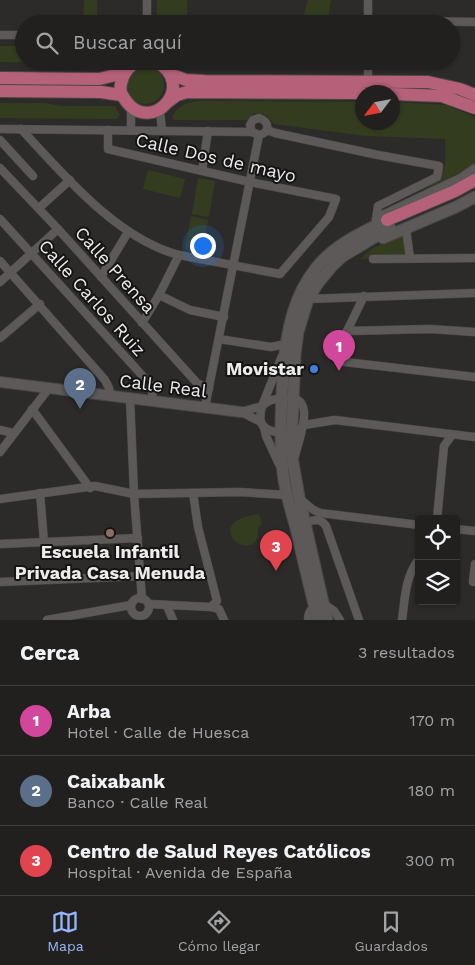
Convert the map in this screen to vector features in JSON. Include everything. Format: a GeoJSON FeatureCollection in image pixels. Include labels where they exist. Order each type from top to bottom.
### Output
{"type":"FeatureCollection","features":[{"type":"Feature","properties":{"kind":"main road"},"geometry":{"type":"LineString","coordinates":[[127,70],[120,86],[121,95],[131,108],[145,113],[164,106],[177,95],[187,92],[355,88]]}},
{"type":"Feature","properties":{"kind":"main road"},"geometry":{"type":"LineString","coordinates":[[166,70],[170,74],[186,80],[355,88]]}},
{"type":"Feature","properties":{"kind":"main road"},"geometry":{"type":"LineString","coordinates":[[0,78],[100,79],[124,73]]}},
{"type":"Feature","properties":{"kind":"main road"},"geometry":{"type":"LineString","coordinates":[[164,106],[173,87],[170,74]]}},
{"type":"Feature","properties":{"kind":"main road"},"geometry":{"type":"LineString","coordinates":[[396,85],[428,82],[460,89],[475,95]]}},
{"type":"Feature","properties":{"kind":"main road"},"geometry":{"type":"LineString","coordinates":[[0,91],[101,92],[121,95]]}},
{"type":"Feature","properties":{"kind":"main road"},"geometry":{"type":"LineString","coordinates":[[400,94],[442,96],[475,108]]}},
{"type":"Feature","properties":{"kind":"main road"},"geometry":{"type":"LineString","coordinates":[[362,245],[399,207],[462,179],[475,170]]}},
{"type":"Feature","properties":{"kind":"main road"},"geometry":{"type":"LineString","coordinates":[[318,620],[319,605],[294,463],[285,432],[281,398],[286,345],[294,308],[309,277],[325,258],[352,237],[455,191],[475,180]]}},
{"type":"Feature","properties":{"kind":"main road"},"geometry":{"type":"LineString","coordinates":[[384,223],[475,189]]}},
{"type":"Feature","properties":{"kind":"main road"},"geometry":{"type":"LineString","coordinates":[[328,620],[319,605],[287,495],[283,473],[285,432],[293,398],[298,332],[308,300],[318,283],[343,256],[362,245],[406,229],[475,197]]}},
{"type":"Feature","properties":{"kind":"street"},"geometry":{"type":"LineString","coordinates":[[147,0],[147,15]]}},
{"type":"Feature","properties":{"kind":"street"},"geometry":{"type":"LineString","coordinates":[[368,0],[368,15]]}},
{"type":"Feature","properties":{"kind":"street"},"geometry":{"type":"LineString","coordinates":[[460,22],[475,22]]}},
{"type":"Feature","properties":{"kind":"street"},"geometry":{"type":"LineString","coordinates":[[0,35],[15,35]]}},
{"type":"Feature","properties":{"kind":"street"},"geometry":{"type":"LineString","coordinates":[[365,85],[367,70]]}},
{"type":"Feature","properties":{"kind":"street"},"geometry":{"type":"LineString","coordinates":[[162,130],[164,106]]}},
{"type":"Feature","properties":{"kind":"street"},"geometry":{"type":"LineString","coordinates":[[131,108],[131,130]]}},
{"type":"Feature","properties":{"kind":"street"},"geometry":{"type":"LineString","coordinates":[[205,407],[250,182],[256,134],[250,124],[256,118],[265,120],[267,130]]}},
{"type":"Feature","properties":{"kind":"street"},"geometry":{"type":"LineString","coordinates":[[0,129],[162,130],[256,134],[264,133],[267,130]]}},
{"type":"Feature","properties":{"kind":"street"},"geometry":{"type":"LineString","coordinates":[[21,129],[70,180],[128,232],[169,253],[233,266]]}},
{"type":"Feature","properties":{"kind":"street","name":"Calle Dos de mayo"},"geometry":{"type":"LineString","coordinates":[[108,130],[108,149],[250,182],[336,199],[329,217],[280,274],[233,266]]}},
{"type":"Feature","properties":{"kind":"street"},"geometry":{"type":"LineString","coordinates":[[267,130],[378,155],[439,166],[437,177],[378,206],[384,223]]}},
{"type":"Feature","properties":{"kind":"street"},"geometry":{"type":"LineString","coordinates":[[202,171],[208,131]]}},
{"type":"Feature","properties":{"kind":"street"},"geometry":{"type":"LineString","coordinates":[[0,140],[33,176]]}},
{"type":"Feature","properties":{"kind":"street","name":"Calle Prensa"},"geometry":{"type":"LineString","coordinates":[[0,168],[39,208],[197,383],[209,389]]}},
{"type":"Feature","properties":{"kind":"street"},"geometry":{"type":"LineString","coordinates":[[39,208],[70,180]]}},
{"type":"Feature","properties":{"kind":"street","name":"Calle Carlos Ruiz"},"geometry":{"type":"LineString","coordinates":[[0,219],[150,384],[153,401]]}},
{"type":"Feature","properties":{"kind":"street"},"geometry":{"type":"LineString","coordinates":[[0,282],[58,229]]}},
{"type":"Feature","properties":{"kind":"street"},"geometry":{"type":"LineString","coordinates":[[406,229],[410,258]]}},
{"type":"Feature","properties":{"kind":"street"},"geometry":{"type":"LineString","coordinates":[[101,277],[128,232]]}},
{"type":"Feature","properties":{"kind":"street"},"geometry":{"type":"LineString","coordinates":[[142,322],[159,295],[179,255]]}},
{"type":"Feature","properties":{"kind":"street"},"geometry":{"type":"LineString","coordinates":[[373,259],[475,258]]}},
{"type":"Feature","properties":{"kind":"street"},"geometry":{"type":"LineString","coordinates":[[0,261],[40,304],[105,380],[110,388],[110,396]]}},
{"type":"Feature","properties":{"kind":"street"},"geometry":{"type":"LineString","coordinates":[[308,300],[364,296],[475,293]]}},
{"type":"Feature","properties":{"kind":"street"},"geometry":{"type":"LineString","coordinates":[[159,295],[190,310],[224,317]]}},
{"type":"Feature","properties":{"kind":"street"},"geometry":{"type":"LineString","coordinates":[[364,296],[347,331],[345,362],[475,377]]}},
{"type":"Feature","properties":{"kind":"street"},"geometry":{"type":"LineString","coordinates":[[0,338],[40,304]]}},
{"type":"Feature","properties":{"kind":"street"},"geometry":{"type":"LineString","coordinates":[[347,331],[430,328],[475,332]]}},
{"type":"Feature","properties":{"kind":"street"},"geometry":{"type":"LineString","coordinates":[[219,340],[271,346],[286,345],[262,406],[262,424],[283,473]]}},
{"type":"Feature","properties":{"kind":"street","name":"Calle Real"},"geometry":{"type":"LineString","coordinates":[[0,382],[241,412],[270,431],[285,432]]}},
{"type":"Feature","properties":{"kind":"street"},"geometry":{"type":"LineString","coordinates":[[0,452],[49,388]]}},
{"type":"Feature","properties":{"kind":"street"},"geometry":{"type":"LineString","coordinates":[[130,398],[134,494],[142,599]]}},
{"type":"Feature","properties":{"kind":"street"},"geometry":{"type":"LineString","coordinates":[[241,412],[262,406],[274,399],[293,398],[300,402],[304,409],[304,425],[294,463]]}},
{"type":"Feature","properties":{"kind":"street"},"geometry":{"type":"LineString","coordinates":[[32,409],[90,488]]}},
{"type":"Feature","properties":{"kind":"street"},"geometry":{"type":"LineString","coordinates":[[285,432],[297,431],[304,425],[335,420],[475,437]]}},
{"type":"Feature","properties":{"kind":"street"},"geometry":{"type":"LineString","coordinates":[[0,430],[13,433]]}},
{"type":"Feature","properties":{"kind":"street"},"geometry":{"type":"LineString","coordinates":[[437,515],[444,446],[452,435]]}},
{"type":"Feature","properties":{"kind":"street"},"geometry":{"type":"LineString","coordinates":[[0,499],[95,486],[134,494],[240,492],[287,495]]}},
{"type":"Feature","properties":{"kind":"street"},"geometry":{"type":"LineString","coordinates":[[40,493],[44,542]]}},
{"type":"Feature","properties":{"kind":"street"},"geometry":{"type":"LineString","coordinates":[[193,493],[198,527],[217,602],[211,607]]}},
{"type":"Feature","properties":{"kind":"street"},"geometry":{"type":"LineString","coordinates":[[299,497],[312,509],[320,513],[415,525]]}},
{"type":"Feature","properties":{"kind":"street"},"geometry":{"type":"LineString","coordinates":[[324,523],[330,514]]}},
{"type":"Feature","properties":{"kind":"street"},"geometry":{"type":"LineString","coordinates":[[305,523],[315,519],[324,523],[359,620]]}},
{"type":"Feature","properties":{"kind":"street"},"geometry":{"type":"LineString","coordinates":[[460,529],[475,531]]}},
{"type":"Feature","properties":{"kind":"street"},"geometry":{"type":"LineString","coordinates":[[0,544],[138,538]]}},
{"type":"Feature","properties":{"kind":"street"},"geometry":{"type":"LineString","coordinates":[[402,620],[410,570],[418,560]]}},
{"type":"Feature","properties":{"kind":"street"},"geometry":{"type":"LineString","coordinates":[[473,582],[475,564]]}},
{"type":"Feature","properties":{"kind":"street"},"geometry":{"type":"LineString","coordinates":[[0,582],[141,576]]}},
{"type":"Feature","properties":{"kind":"street"},"geometry":{"type":"LineString","coordinates":[[47,620],[131,605],[135,600],[142,599],[149,604],[220,609],[224,620]]}},
{"type":"Feature","properties":{"kind":"street"},"geometry":{"type":"LineString","coordinates":[[131,605],[131,610],[139,618],[149,610],[149,604]]}},
{"type":"Feature","properties":{"kind":"street"},"geometry":{"type":"LineString","coordinates":[[308,620],[310,610],[319,605],[334,612],[340,620]]}},
{"type":"Feature","properties":{"kind":"street"},"geometry":{"type":"LineString","coordinates":[[167,606],[173,620]]}},
{"type":"Feature","properties":{"kind":"green space"},"geometry":{"type":"Polygon","coordinates":[[[84,0],[97,0],[97,15],[83,15],[84,0]]]}},
{"type":"Feature","properties":{"kind":"green space"},"geometry":{"type":"Polygon","coordinates":[[[157,0],[187,0],[187,15],[157,15],[157,0]]]}},
{"type":"Feature","properties":{"kind":"green space"},"geometry":{"type":"Polygon","coordinates":[[[308,0],[331,0],[328,15],[304,15],[308,0]]]}},
{"type":"Feature","properties":{"kind":"green space"},"geometry":{"type":"Polygon","coordinates":[[[0,46],[15,46],[15,62],[0,62],[0,46]]]}},
{"type":"Feature","properties":{"kind":"green space"},"geometry":{"type":"Polygon","coordinates":[[[133,70],[157,70],[163,78],[163,92],[159,99],[152,103],[138,103],[131,99],[127,92],[127,78],[133,70]]]}},
{"type":"Feature","properties":{"kind":"green space"},"geometry":{"type":"Polygon","coordinates":[[[202,101],[355,102],[355,130],[400,130],[400,102],[447,105],[475,117],[475,164],[401,204],[399,202],[429,186],[442,174],[445,161],[445,139],[366,136],[274,124],[266,115],[254,113],[247,120],[175,120],[172,118],[181,106],[187,103],[202,101]]]}},
{"type":"Feature","properties":{"kind":"green space"},"geometry":{"type":"Polygon","coordinates":[[[0,103],[115,106],[120,115],[116,119],[0,118],[0,103]]]}},
{"type":"Feature","properties":{"kind":"green space"},"geometry":{"type":"Polygon","coordinates":[[[148,170],[185,179],[180,198],[143,189],[148,170]]]}},
{"type":"Feature","properties":{"kind":"green space"},"geometry":{"type":"Polygon","coordinates":[[[198,178],[215,181],[209,217],[192,214],[198,178]]]}},
{"type":"Feature","properties":{"kind":"green space"},"geometry":{"type":"Polygon","coordinates":[[[191,216],[208,220],[202,252],[185,249],[191,216]]]}},
{"type":"Feature","properties":{"kind":"green space"},"geometry":{"type":"Polygon","coordinates":[[[403,234],[406,256],[360,259],[373,248],[403,234]]]}},
{"type":"Feature","properties":{"kind":"green space"},"geometry":{"type":"Polygon","coordinates":[[[259,514],[262,523],[258,527],[256,540],[250,545],[242,545],[235,541],[230,534],[231,526],[240,519],[259,514]]]}},
{"type":"Feature","properties":{"kind":"place","name":"Movistar"},"geometry":{"type":"Point","coordinates":[314,369]}},
{"type":"Feature","properties":{"kind":"place","name":"Arba"},"geometry":{"type":"Point","coordinates":[339,371]}},
{"type":"Feature","properties":{"kind":"place","name":"Caixabank"},"geometry":{"type":"Point","coordinates":[80,409]}},
{"type":"Feature","properties":{"kind":"place","name":"Escuela Infantil Privada Casa Menuda"},"geometry":{"type":"Point","coordinates":[110,533]}},
{"type":"Feature","properties":{"kind":"place","name":"Centro de Salud Reyes Católicos"},"geometry":{"type":"Point","coordinates":[276,571]}}]}
